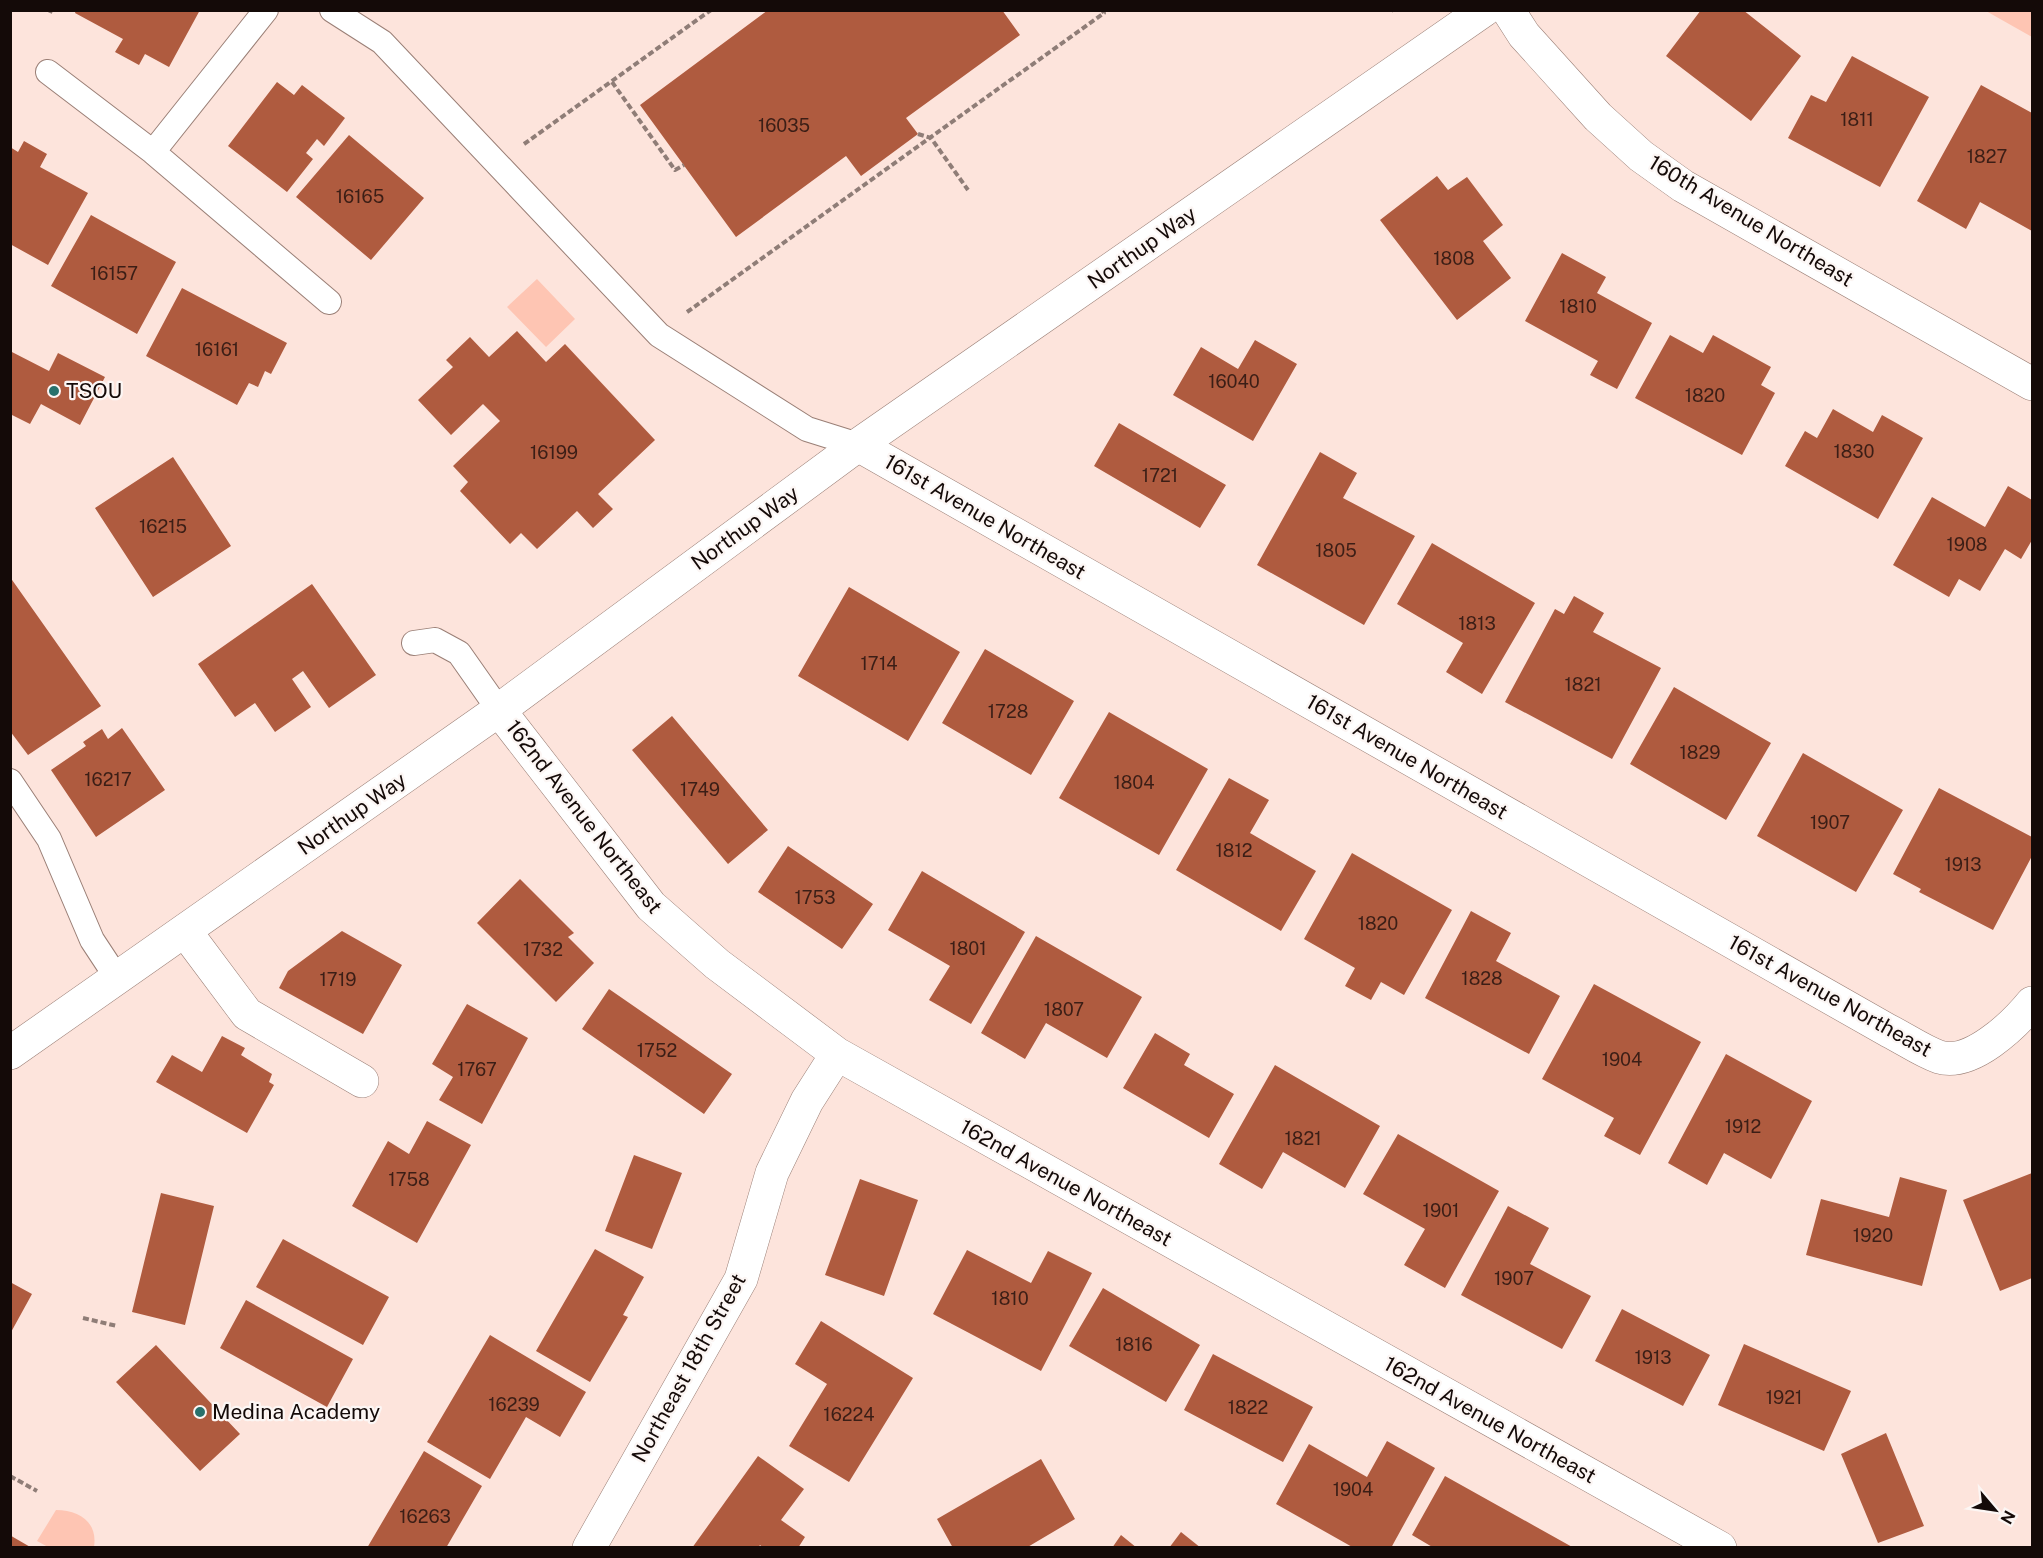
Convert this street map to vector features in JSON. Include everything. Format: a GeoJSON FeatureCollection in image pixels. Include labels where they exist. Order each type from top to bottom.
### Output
{"type":"FeatureCollection","features":[{"type":"Feature","properties":{"kind":"street","name":"Northup Way"},"geometry":{"type":"LineString","coordinates":[[10,1053],[500,710],[858,445],[1484,10]]}},
{"type":"Feature","properties":{"kind":"street","name":"160th Avenue Northeast"},"geometry":{"type":"LineString","coordinates":[[1508,10],[1524,35],[1598,117],[1641,156],[1683,186],[2032,384]]}},
{"type":"Feature","properties":{"kind":"street","name":"161st Avenue Northeast"},"geometry":{"type":"LineString","coordinates":[[858,445],[1889,1031],[1941,1058],[1960,1057],[1984,1047],[2022,1015],[2032,1003]]}},
{"type":"Feature","properties":{"kind":"street","name":"162nd Avenue Northeast"},"geometry":{"type":"LineString","coordinates":[[500,710],[651,906],[717,964],[837,1054],[1720,1548]]}},
{"type":"Feature","properties":{"kind":"street"},"geometry":{"type":"LineString","coordinates":[[185,930],[247,1014],[362,1081]]}},
{"type":"Feature","properties":{"kind":"street","name":"Northeast 18th Street"},"geometry":{"type":"LineString","coordinates":[[589,1548],[741,1279],[772,1173],[807,1101],[837,1054]]}},
{"type":"Feature","properties":{"kind":"lane"},"geometry":{"type":"LineString","coordinates":[[153,152],[266,10]]}},
{"type":"Feature","properties":{"kind":"lane"},"geometry":{"type":"LineString","coordinates":[[332,10],[382,42],[659,335],[807,429],[858,445]]}},
{"type":"Feature","properties":{"kind":"lane"},"geometry":{"type":"LineString","coordinates":[[48,72],[153,152],[329,302]]}},
{"type":"Feature","properties":{"kind":"lane"},"geometry":{"type":"LineString","coordinates":[[414,643],[435,640],[459,653],[500,710]]}},
{"type":"Feature","properties":{"kind":"lane"},"geometry":{"type":"LineString","coordinates":[[10,781],[50,838],[92,940],[117,978]]}},
{"type":"Feature","properties":{"kind":"path"},"geometry":{"type":"LineString","coordinates":[[522,146],[711,10]]}},
{"type":"Feature","properties":{"kind":"path"},"geometry":{"type":"LineString","coordinates":[[684,314],[1104,13],[1102,10]]}},
{"type":"Feature","properties":{"kind":"path"},"geometry":{"type":"LineString","coordinates":[[612,82],[675,170],[684,165]]}},
{"type":"Feature","properties":{"kind":"path"},"geometry":{"type":"LineString","coordinates":[[918,134],[931,138],[968,190]]}},
{"type":"Feature","properties":{"kind":"path"},"geometry":{"type":"LineString","coordinates":[[83,1318],[117,1326]]}},
{"type":"Feature","properties":{"kind":"path"},"geometry":{"type":"LineString","coordinates":[[10,1476],[37,1491]]}},
{"type":"Feature","properties":{"kind":"shaded area"},"geometry":{"type":"Polygon","coordinates":[[[1986,11],[2032,11],[2032,37],[1986,11]]]}},
{"type":"Feature","properties":{"kind":"shaded area"},"geometry":{"type":"Polygon","coordinates":[[[537,279],[575,319],[546,347],[507,307],[537,279]]]}},
{"type":"Feature","properties":{"kind":"shaded area"},"geometry":{"type":"Polygon","coordinates":[[[56,1510],[72,1512],[85,1519],[93,1531],[94,1547],[48,1547],[37,1541],[56,1510]]]}},
{"type":"Feature","properties":{"kind":"building"},"geometry":{"type":"Polygon","coordinates":[[[76,10],[200,10],[169,67],[145,54],[139,65],[115,52],[123,39],[75,13],[76,10]]]}},
{"type":"Feature","properties":{"kind":"building"},"geometry":{"type":"Polygon","coordinates":[[[768,10],[1002,10],[1020,35],[906,118],[918,134],[861,176],[846,156],[736,237],[640,105],[768,10]]]}},
{"type":"Feature","properties":{"kind":"building"},"geometry":{"type":"Polygon","coordinates":[[[1701,10],[1743,10],[1801,56],[1751,121],[1666,56],[1701,10]]]}},
{"type":"Feature","properties":{"kind":"building"},"geometry":{"type":"Polygon","coordinates":[[[1852,56],[1929,97],[1880,187],[1788,138],[1811,95],[1826,102],[1852,56]]]}},
{"type":"Feature","properties":{"kind":"building"},"geometry":{"type":"Polygon","coordinates":[[[277,82],[294,95],[302,85],[345,118],[324,146],[317,139],[306,153],[313,159],[287,192],[228,146],[277,82]]]}},
{"type":"Feature","properties":{"kind":"building"},"geometry":{"type":"Polygon","coordinates":[[[1981,85],[2032,113],[2032,231],[1980,202],[1966,229],[1917,201],[1981,85]]]}},
{"type":"Feature","properties":{"kind":"building"},"geometry":{"type":"Polygon","coordinates":[[[349,135],[424,198],[371,260],[296,197],[349,135]]]}},
{"type":"Feature","properties":{"kind":"building"},"geometry":{"type":"Polygon","coordinates":[[[24,141],[47,154],[40,167],[88,193],[48,265],[10,244],[10,147],[18,152],[24,141]]]}},
{"type":"Feature","properties":{"kind":"building"},"geometry":{"type":"Polygon","coordinates":[[[1437,176],[1448,190],[1467,177],[1503,225],[1483,241],[1511,278],[1457,320],[1380,220],[1437,176]]]}},
{"type":"Feature","properties":{"kind":"building"},"geometry":{"type":"Polygon","coordinates":[[[91,215],[176,262],[137,334],[51,286],[91,215]]]}},
{"type":"Feature","properties":{"kind":"building"},"geometry":{"type":"Polygon","coordinates":[[[1562,253],[1606,277],[1597,293],[1652,323],[1617,389],[1590,375],[1598,361],[1525,321],[1562,253]]]}},
{"type":"Feature","properties":{"kind":"building"},"geometry":{"type":"Polygon","coordinates":[[[182,288],[287,343],[271,374],[265,371],[258,387],[249,383],[237,405],[146,356],[182,288]]]}},
{"type":"Feature","properties":{"kind":"building"},"geometry":{"type":"Polygon","coordinates":[[[517,331],[546,362],[565,344],[655,440],[598,494],[613,509],[593,528],[577,511],[537,549],[521,533],[510,544],[460,491],[468,482],[453,466],[500,421],[483,404],[451,435],[418,400],[453,367],[446,360],[470,337],[489,357],[517,331]]]}},
{"type":"Feature","properties":{"kind":"building"},"geometry":{"type":"Polygon","coordinates":[[[1670,335],[1703,353],[1713,335],[1771,367],[1761,385],[1775,393],[1742,455],[1635,398],[1670,335]]]}},
{"type":"Feature","properties":{"kind":"building"},"geometry":{"type":"Polygon","coordinates":[[[1255,340],[1297,364],[1253,441],[1173,395],[1201,347],[1238,369],[1255,340]]]}},
{"type":"Feature","properties":{"kind":"building","name":"TSOU"},"geometry":{"type":"Polygon","coordinates":[[[10,351],[49,371],[58,353],[105,377],[80,425],[41,404],[30,424],[10,414],[10,351]]]}},
{"type":"Feature","properties":{"kind":"building"},"geometry":{"type":"Polygon","coordinates":[[[1833,409],[1873,432],[1882,415],[1923,438],[1878,519],[1785,466],[1805,431],[1817,438],[1833,409]]]}},
{"type":"Feature","properties":{"kind":"building"},"geometry":{"type":"Polygon","coordinates":[[[1119,423],[1226,485],[1200,528],[1094,466],[1119,423]]]}},
{"type":"Feature","properties":{"kind":"building"},"geometry":{"type":"Polygon","coordinates":[[[1320,452],[1357,473],[1343,498],[1415,536],[1364,625],[1257,565],[1320,452]]]}},
{"type":"Feature","properties":{"kind":"building"},"geometry":{"type":"Polygon","coordinates":[[[173,457],[231,546],[153,597],[95,508],[173,457]]]}},
{"type":"Feature","properties":{"kind":"building"},"geometry":{"type":"Polygon","coordinates":[[[2008,486],[2032,500],[2032,540],[2021,559],[2005,549],[1980,591],[1959,579],[1949,597],[1893,565],[1932,497],[1985,527],[2008,486]]]}},
{"type":"Feature","properties":{"kind":"building"},"geometry":{"type":"Polygon","coordinates":[[[1432,543],[1535,603],[1482,694],[1446,672],[1463,643],[1397,604],[1432,543]]]}},
{"type":"Feature","properties":{"kind":"building"},"geometry":{"type":"Polygon","coordinates":[[[10,577],[101,706],[28,755],[10,731],[10,577]]]}},
{"type":"Feature","properties":{"kind":"building"},"geometry":{"type":"Polygon","coordinates":[[[312,584],[376,675],[329,708],[303,671],[292,679],[311,707],[275,732],[255,703],[235,717],[198,664],[312,584]]]}},
{"type":"Feature","properties":{"kind":"building"},"geometry":{"type":"Polygon","coordinates":[[[849,587],[960,652],[908,741],[798,676],[849,587]]]}},
{"type":"Feature","properties":{"kind":"building"},"geometry":{"type":"Polygon","coordinates":[[[1574,596],[1604,613],[1593,632],[1661,668],[1612,759],[1505,702],[1555,609],[1564,614],[1574,596]]]}},
{"type":"Feature","properties":{"kind":"building"},"geometry":{"type":"Polygon","coordinates":[[[985,649],[1074,701],[1031,775],[942,723],[985,649]]]}},
{"type":"Feature","properties":{"kind":"building"},"geometry":{"type":"Polygon","coordinates":[[[1674,687],[1771,743],[1726,820],[1630,764],[1674,687]]]}},
{"type":"Feature","properties":{"kind":"building"},"geometry":{"type":"Polygon","coordinates":[[[1109,712],[1208,769],[1159,855],[1059,798],[1109,712]]]}},
{"type":"Feature","properties":{"kind":"building"},"geometry":{"type":"Polygon","coordinates":[[[672,716],[768,830],[728,864],[632,750],[672,716]]]}},
{"type":"Feature","properties":{"kind":"building"},"geometry":{"type":"Polygon","coordinates":[[[122,728],[165,790],[96,837],[51,770],[86,746],[83,742],[102,729],[108,739],[122,728]]]}},
{"type":"Feature","properties":{"kind":"building"},"geometry":{"type":"Polygon","coordinates":[[[1803,753],[1903,810],[1856,892],[1757,836],[1803,753]]]}},
{"type":"Feature","properties":{"kind":"building"},"geometry":{"type":"Polygon","coordinates":[[[1229,778],[1269,800],[1250,833],[1316,871],[1281,931],[1176,870],[1229,778]]]}},
{"type":"Feature","properties":{"kind":"building"},"geometry":{"type":"Polygon","coordinates":[[[1939,788],[2032,837],[2032,856],[1993,930],[1919,892],[1921,889],[1893,874],[1939,788]]]}},
{"type":"Feature","properties":{"kind":"building"},"geometry":{"type":"Polygon","coordinates":[[[788,846],[873,904],[842,949],[758,892],[788,846]]]}},
{"type":"Feature","properties":{"kind":"building"},"geometry":{"type":"Polygon","coordinates":[[[1352,853],[1452,910],[1404,995],[1381,982],[1371,1000],[1345,986],[1355,968],[1304,939],[1352,853]]]}},
{"type":"Feature","properties":{"kind":"building"},"geometry":{"type":"Polygon","coordinates":[[[922,871],[1025,932],[971,1024],[929,1000],[950,966],[888,930],[922,871]]]}},
{"type":"Feature","properties":{"kind":"building"},"geometry":{"type":"Polygon","coordinates":[[[520,879],[574,933],[568,937],[594,963],[556,1002],[477,923],[520,879]]]}},
{"type":"Feature","properties":{"kind":"building"},"geometry":{"type":"Polygon","coordinates":[[[1471,911],[1511,933],[1496,961],[1560,996],[1529,1054],[1425,998],[1471,911]]]}},
{"type":"Feature","properties":{"kind":"building"},"geometry":{"type":"Polygon","coordinates":[[[342,931],[402,965],[363,1034],[279,988],[288,971],[342,931]]]}},
{"type":"Feature","properties":{"kind":"building"},"geometry":{"type":"Polygon","coordinates":[[[1036,936],[1142,997],[1107,1058],[1046,1023],[1025,1059],[981,1033],[1036,936]]]}},
{"type":"Feature","properties":{"kind":"building"},"geometry":{"type":"Polygon","coordinates":[[[1594,984],[1701,1042],[1640,1155],[1604,1136],[1614,1118],[1542,1079],[1594,984]]]}},
{"type":"Feature","properties":{"kind":"building"},"geometry":{"type":"Polygon","coordinates":[[[609,989],[732,1074],[704,1114],[582,1029],[609,989]]]}},
{"type":"Feature","properties":{"kind":"building"},"geometry":{"type":"Polygon","coordinates":[[[467,1004],[528,1038],[482,1124],[439,1100],[453,1077],[432,1064],[467,1004]]]}},
{"type":"Feature","properties":{"kind":"building"},"geometry":{"type":"Polygon","coordinates":[[[1155,1033],[1190,1054],[1184,1065],[1234,1094],[1209,1138],[1123,1088],[1155,1033]]]}},
{"type":"Feature","properties":{"kind":"building"},"geometry":{"type":"Polygon","coordinates":[[[222,1036],[245,1048],[241,1055],[272,1074],[269,1082],[274,1085],[247,1133],[156,1082],[172,1055],[202,1072],[222,1036]]]}},
{"type":"Feature","properties":{"kind":"building"},"geometry":{"type":"Polygon","coordinates":[[[1726,1054],[1812,1101],[1771,1179],[1724,1153],[1707,1185],[1668,1163],[1726,1054]]]}},
{"type":"Feature","properties":{"kind":"building"},"geometry":{"type":"Polygon","coordinates":[[[1275,1065],[1380,1126],[1345,1188],[1283,1152],[1262,1189],[1219,1164],[1275,1065]]]}},
{"type":"Feature","properties":{"kind":"building"},"geometry":{"type":"Polygon","coordinates":[[[427,1121],[471,1145],[417,1243],[352,1206],[388,1141],[409,1154],[427,1121]]]}},
{"type":"Feature","properties":{"kind":"building"},"geometry":{"type":"Polygon","coordinates":[[[1398,1134],[1499,1191],[1445,1288],[1404,1265],[1425,1229],[1363,1194],[1398,1134]]]}},
{"type":"Feature","properties":{"kind":"building"},"geometry":{"type":"Polygon","coordinates":[[[634,1155],[682,1173],[652,1249],[605,1231],[634,1155]]]}},
{"type":"Feature","properties":{"kind":"building"},"geometry":{"type":"Polygon","coordinates":[[[2032,1173],[2032,1278],[2000,1291],[1963,1200],[2032,1173]]]}},
{"type":"Feature","properties":{"kind":"building"},"geometry":{"type":"Polygon","coordinates":[[[1900,1177],[1947,1190],[1922,1286],[1806,1255],[1821,1199],[1889,1217],[1900,1177]]]}},
{"type":"Feature","properties":{"kind":"building"},"geometry":{"type":"Polygon","coordinates":[[[860,1179],[918,1200],[884,1296],[825,1275],[860,1179]]]}},
{"type":"Feature","properties":{"kind":"building"},"geometry":{"type":"Polygon","coordinates":[[[161,1193],[214,1206],[185,1325],[132,1312],[161,1193]]]}},
{"type":"Feature","properties":{"kind":"building"},"geometry":{"type":"Polygon","coordinates":[[[1508,1206],[1549,1228],[1530,1264],[1591,1296],[1562,1349],[1461,1295],[1508,1206]]]}},
{"type":"Feature","properties":{"kind":"building"},"geometry":{"type":"Polygon","coordinates":[[[283,1239],[389,1297],[363,1345],[256,1287],[283,1239]]]}},
{"type":"Feature","properties":{"kind":"building"},"geometry":{"type":"Polygon","coordinates":[[[595,1249],[644,1277],[623,1315],[628,1317],[590,1382],[536,1351],[595,1249]]]}},
{"type":"Feature","properties":{"kind":"building"},"geometry":{"type":"Polygon","coordinates":[[[967,1250],[1031,1283],[1048,1251],[1092,1273],[1041,1371],[933,1314],[967,1250]]]}},
{"type":"Feature","properties":{"kind":"building"},"geometry":{"type":"Polygon","coordinates":[[[10,1282],[32,1294],[10,1334],[10,1282]]]}},
{"type":"Feature","properties":{"kind":"building"},"geometry":{"type":"Polygon","coordinates":[[[1103,1288],[1200,1345],[1166,1402],[1069,1346],[1103,1288]]]}},
{"type":"Feature","properties":{"kind":"building"},"geometry":{"type":"Polygon","coordinates":[[[246,1300],[353,1359],[327,1407],[220,1348],[246,1300]]]}},
{"type":"Feature","properties":{"kind":"building"},"geometry":{"type":"Polygon","coordinates":[[[1622,1309],[1710,1355],[1683,1406],[1595,1361],[1622,1309]]]}},
{"type":"Feature","properties":{"kind":"building"},"geometry":{"type":"Polygon","coordinates":[[[821,1321],[913,1378],[849,1482],[789,1446],[827,1384],[795,1364],[821,1321]]]}},
{"type":"Feature","properties":{"kind":"building"},"geometry":{"type":"Polygon","coordinates":[[[490,1335],[586,1392],[560,1437],[526,1417],[490,1479],[427,1442],[490,1335]]]}},
{"type":"Feature","properties":{"kind":"building"},"geometry":{"type":"Polygon","coordinates":[[[1744,1344],[1851,1391],[1824,1451],[1718,1405],[1744,1344]]]}},
{"type":"Feature","properties":{"kind":"building"},"geometry":{"type":"Polygon","coordinates":[[[156,1345],[240,1434],[200,1471],[116,1382],[156,1345]]]}},
{"type":"Feature","properties":{"kind":"building"},"geometry":{"type":"Polygon","coordinates":[[[1213,1354],[1313,1407],[1283,1462],[1184,1410],[1213,1354]]]}},
{"type":"Feature","properties":{"kind":"building"},"geometry":{"type":"Polygon","coordinates":[[[1886,1433],[1924,1526],[1878,1543],[1841,1454],[1886,1433]]]}},
{"type":"Feature","properties":{"kind":"building"},"geometry":{"type":"Polygon","coordinates":[[[1387,1441],[1435,1468],[1391,1548],[1354,1548],[1276,1504],[1309,1444],[1367,1477],[1387,1441]]]}},
{"type":"Feature","properties":{"kind":"building"},"geometry":{"type":"Polygon","coordinates":[[[424,1451],[482,1486],[446,1548],[367,1548],[424,1451]]]}},
{"type":"Feature","properties":{"kind":"building"},"geometry":{"type":"Polygon","coordinates":[[[758,1456],[804,1489],[781,1520],[805,1537],[798,1548],[763,1548],[760,1545],[758,1548],[692,1548],[758,1456]]]}},
{"type":"Feature","properties":{"kind":"building"},"geometry":{"type":"Polygon","coordinates":[[[1041,1459],[1075,1519],[1026,1548],[953,1548],[937,1519],[1041,1459]]]}},
{"type":"Feature","properties":{"kind":"building"},"geometry":{"type":"Polygon","coordinates":[[[1445,1476],[1574,1548],[1434,1548],[1412,1535],[1445,1476]]]}},
{"type":"Feature","properties":{"kind":"building"},"geometry":{"type":"Polygon","coordinates":[[[1181,1532],[1201,1548],[1169,1548],[1181,1532]]]}},
{"type":"Feature","properties":{"kind":"building"},"geometry":{"type":"Polygon","coordinates":[[[10,1535],[13,1537],[32,1548],[10,1548],[10,1535]]]}},
{"type":"Feature","properties":{"kind":"building"},"geometry":{"type":"Polygon","coordinates":[[[1121,1535],[1137,1548],[1112,1548],[1121,1535]]]}},
{"type":"Feature","properties":{"kind":"place","name":"TSOU"},"geometry":{"type":"Point","coordinates":[54,391]}},
{"type":"Feature","properties":{"kind":"place","name":"Medina Academy"},"geometry":{"type":"Point","coordinates":[200,1412]}}]}
